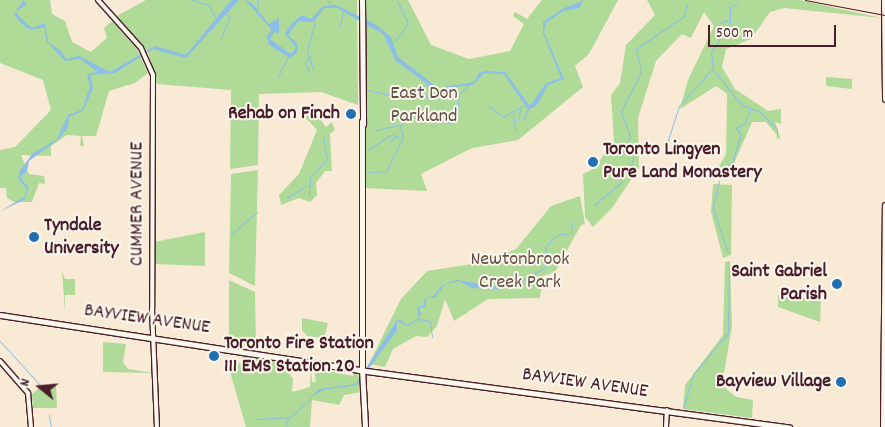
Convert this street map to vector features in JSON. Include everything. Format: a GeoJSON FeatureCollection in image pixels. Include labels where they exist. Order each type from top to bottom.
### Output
{"type":"FeatureCollection","features":[{"type":"Feature","properties":{"kind":"main road"},"geometry":{"type":"LineString","coordinates":[[362,0],[361,258],[362,368],[365,427]]}},
{"type":"Feature","properties":{"kind":"main road"},"geometry":{"type":"LineString","coordinates":[[884,0],[885,99]]}},
{"type":"Feature","properties":{"kind":"main road"},"geometry":{"type":"LineString","coordinates":[[878,80],[884,85]]}},
{"type":"Feature","properties":{"kind":"main road"},"geometry":{"type":"LineString","coordinates":[[883,427],[885,205]]}},
{"type":"Feature","properties":{"kind":"main road"},"geometry":{"type":"LineString","coordinates":[[884,307],[885,325]]}},
{"type":"Feature","properties":{"kind":"main road","name":"BAYVIEW AVENUE"},"geometry":{"type":"LineString","coordinates":[[0,315],[155,336],[376,371],[789,427]]}},
{"type":"Feature","properties":{"kind":"street","name":"CUMMER AVENUE"},"geometry":{"type":"LineString","coordinates":[[98,0],[139,45],[148,60],[153,81],[156,427]]}},
{"type":"Feature","properties":{"kind":"street"},"geometry":{"type":"LineString","coordinates":[[0,361],[28,393],[30,427]]}},
{"type":"Feature","properties":{"kind":"street"},"geometry":{"type":"LineString","coordinates":[[666,427],[667,410]]}},
{"type":"Feature","properties":{"kind":"green space"},"geometry":{"type":"Polygon","coordinates":[[[0,0],[50,0],[52,14],[65,21],[72,42],[91,52],[107,38],[104,28],[112,21],[137,49],[148,73],[135,83],[109,91],[96,136],[82,136],[84,146],[80,146],[81,136],[67,135],[51,146],[51,156],[21,155],[29,174],[44,176],[45,184],[39,183],[32,202],[14,202],[7,198],[6,188],[0,188],[0,150],[15,147],[51,110],[43,80],[0,63],[0,0]]]}},
{"type":"Feature","properties":{"kind":"green space","name":"East Don Parkland"},"geometry":{"type":"Polygon","coordinates":[[[146,0],[357,0],[358,105],[321,92],[259,94],[258,165],[230,169],[231,90],[157,84],[148,52],[117,16],[146,0]]]}},
{"type":"Feature","properties":{"kind":"green space","name":"East Don Parkland"},"geometry":{"type":"Polygon","coordinates":[[[365,0],[408,0],[431,45],[469,59],[510,51],[524,24],[513,16],[515,12],[527,19],[542,0],[618,0],[589,54],[575,66],[583,87],[518,140],[472,148],[421,174],[427,191],[364,188],[365,0]]]}},
{"type":"Feature","properties":{"kind":"green space"},"geometry":{"type":"Polygon","coordinates":[[[647,0],[800,0],[881,18],[785,8],[770,12],[751,39],[726,49],[722,67],[735,89],[768,111],[781,109],[781,124],[775,122],[781,140],[766,122],[752,122],[732,168],[718,168],[726,154],[727,94],[716,86],[680,109],[688,80],[714,26],[704,12],[691,38],[682,34],[656,61],[638,118],[639,168],[612,208],[593,227],[585,217],[583,174],[593,169],[614,142],[611,95],[620,83],[626,45],[655,15],[647,0]]]}},
{"type":"Feature","properties":{"kind":"green space"},"geometry":{"type":"Polygon","coordinates":[[[826,77],[852,79],[852,89],[826,86],[826,77]]]}},
{"type":"Feature","properties":{"kind":"green space"},"geometry":{"type":"Polygon","coordinates":[[[306,111],[316,114],[326,127],[332,122],[335,130],[330,134],[332,171],[325,171],[316,183],[317,195],[310,202],[299,198],[281,205],[279,195],[299,174],[317,130],[306,118],[306,111]]]}},
{"type":"Feature","properties":{"kind":"green space"},"geometry":{"type":"Polygon","coordinates":[[[258,170],[255,286],[229,273],[231,174],[258,170]]]}},
{"type":"Feature","properties":{"kind":"green space"},"geometry":{"type":"Polygon","coordinates":[[[713,184],[732,185],[731,255],[723,258],[711,212],[713,184]]]}},
{"type":"Feature","properties":{"kind":"green space","name":"Newtonbrook Creek Park"},"geometry":{"type":"Polygon","coordinates":[[[580,196],[585,224],[581,225],[555,272],[543,276],[540,298],[488,299],[454,321],[445,299],[437,326],[427,337],[416,336],[393,349],[385,367],[369,364],[401,299],[427,271],[485,262],[516,249],[551,206],[580,196]]]}},
{"type":"Feature","properties":{"kind":"green space"},"geometry":{"type":"Polygon","coordinates":[[[205,232],[205,266],[155,264],[154,242],[205,232]]]}},
{"type":"Feature","properties":{"kind":"green space"},"geometry":{"type":"Polygon","coordinates":[[[730,261],[732,326],[723,379],[732,378],[723,381],[723,386],[736,397],[753,400],[752,418],[683,409],[685,385],[723,335],[725,262],[730,261]]]}},
{"type":"Feature","properties":{"kind":"green space"},"geometry":{"type":"Polygon","coordinates":[[[62,270],[65,279],[75,279],[75,295],[65,295],[65,312],[62,270]]]}},
{"type":"Feature","properties":{"kind":"green space"},"geometry":{"type":"Polygon","coordinates":[[[229,280],[255,292],[256,348],[229,343],[229,280]]]}},
{"type":"Feature","properties":{"kind":"green space"},"geometry":{"type":"Polygon","coordinates":[[[778,295],[821,300],[820,322],[778,307],[778,295]]]}},
{"type":"Feature","properties":{"kind":"green space"},"geometry":{"type":"Polygon","coordinates":[[[302,318],[328,323],[324,338],[307,336],[302,330],[302,318]]]}},
{"type":"Feature","properties":{"kind":"green space"},"geometry":{"type":"Polygon","coordinates":[[[103,342],[126,344],[123,362],[128,369],[154,373],[103,372],[103,342]]]}},
{"type":"Feature","properties":{"kind":"green space"},"geometry":{"type":"Polygon","coordinates":[[[243,354],[295,361],[294,371],[292,366],[284,369],[293,378],[292,392],[310,387],[311,364],[312,382],[316,382],[314,368],[353,376],[354,372],[340,369],[357,371],[362,392],[344,395],[339,405],[312,400],[310,427],[246,427],[228,365],[242,363],[243,354]]]}},
{"type":"Feature","properties":{"kind":"green space"},"geometry":{"type":"Polygon","coordinates":[[[43,385],[56,385],[57,408],[33,408],[32,394],[43,385]]]}},
{"type":"Feature","properties":{"kind":"water"},"geometry":{"type":"Polygon","coordinates":[[[23,0],[27,4],[16,12],[20,18],[32,28],[45,23],[48,42],[61,51],[66,59],[79,56],[110,72],[155,46],[186,55],[228,4],[232,0],[239,0],[186,58],[153,49],[115,73],[90,75],[93,88],[83,111],[69,117],[68,127],[60,138],[29,161],[27,171],[20,177],[29,188],[24,200],[1,211],[24,197],[27,189],[18,178],[20,171],[32,154],[57,139],[68,115],[82,110],[90,86],[87,76],[90,73],[98,72],[80,59],[65,61],[47,42],[44,27],[31,30],[25,27],[14,15],[23,0]]]}},
{"type":"Feature","properties":{"kind":"water"},"geometry":{"type":"Polygon","coordinates":[[[245,0],[252,3],[269,24],[279,18],[279,33],[274,32],[270,39],[291,54],[296,47],[285,34],[292,23],[302,15],[311,19],[323,6],[336,5],[375,24],[391,37],[398,57],[438,88],[474,82],[479,73],[485,71],[505,72],[530,106],[546,83],[561,78],[543,33],[543,22],[562,9],[584,0],[579,8],[563,11],[546,23],[544,32],[564,79],[548,85],[537,105],[528,110],[504,74],[484,73],[473,85],[434,89],[396,61],[383,34],[337,8],[324,8],[314,22],[298,21],[288,35],[297,43],[298,52],[290,58],[269,45],[267,37],[271,29],[245,0]]]}},
{"type":"Feature","properties":{"kind":"water"},"geometry":{"type":"Polygon","coordinates":[[[546,256],[549,256],[551,259],[546,268],[523,282],[506,280],[505,286],[500,289],[472,288],[459,281],[444,285],[435,298],[427,298],[425,307],[419,307],[421,315],[419,319],[408,326],[397,321],[397,330],[357,385],[323,390],[311,397],[319,389],[356,384],[397,320],[407,325],[419,318],[417,308],[419,306],[423,306],[425,298],[434,296],[442,285],[457,280],[499,287],[506,278],[524,279],[546,267],[550,259],[546,256]]]}},
{"type":"Feature","properties":{"kind":"waterway"},"geometry":{"type":"LineString","coordinates":[[192,0],[209,5],[216,19]]}},
{"type":"Feature","properties":{"kind":"waterway"},"geometry":{"type":"LineString","coordinates":[[257,9],[258,0]]}},
{"type":"Feature","properties":{"kind":"waterway"},"geometry":{"type":"LineString","coordinates":[[327,0],[331,5]]}},
{"type":"Feature","properties":{"kind":"waterway"},"geometry":{"type":"LineString","coordinates":[[395,41],[408,23],[397,0]]}},
{"type":"Feature","properties":{"kind":"waterway"},"geometry":{"type":"LineString","coordinates":[[594,205],[621,182],[619,169],[632,165],[634,151],[626,148],[630,137],[621,111],[641,72],[636,49],[684,16],[687,4]]}},
{"type":"Feature","properties":{"kind":"waterway"},"geometry":{"type":"LineString","coordinates":[[737,4],[730,7],[730,23],[711,52],[713,70],[742,105],[760,112],[777,129],[777,138]]}},
{"type":"Feature","properties":{"kind":"waterway"},"geometry":{"type":"LineString","coordinates":[[340,26],[343,10]]}},
{"type":"Feature","properties":{"kind":"waterway"},"geometry":{"type":"LineString","coordinates":[[221,38],[230,17],[223,12]]}},
{"type":"Feature","properties":{"kind":"waterway"},"geometry":{"type":"LineString","coordinates":[[720,23],[728,20]]}},
{"type":"Feature","properties":{"kind":"waterway"},"geometry":{"type":"LineString","coordinates":[[313,69],[307,50],[315,22]]}},
{"type":"Feature","properties":{"kind":"waterway"},"geometry":{"type":"LineString","coordinates":[[278,76],[288,57]]}},
{"type":"Feature","properties":{"kind":"waterway"},"geometry":{"type":"LineString","coordinates":[[309,72],[305,62],[311,57]]}},
{"type":"Feature","properties":{"kind":"waterway"},"geometry":{"type":"LineString","coordinates":[[667,143],[679,106],[713,68]]}},
{"type":"Feature","properties":{"kind":"waterway"},"geometry":{"type":"LineString","coordinates":[[417,94],[428,82]]}},
{"type":"Feature","properties":{"kind":"waterway"},"geometry":{"type":"LineString","coordinates":[[403,137],[400,127],[406,119],[425,115],[451,123],[457,116],[459,94],[468,85]]}},
{"type":"Feature","properties":{"kind":"waterway"},"geometry":{"type":"LineString","coordinates":[[425,94],[427,98],[432,86]]}},
{"type":"Feature","properties":{"kind":"waterway"},"geometry":{"type":"LineString","coordinates":[[367,90],[401,97],[424,87]]}},
{"type":"Feature","properties":{"kind":"waterway"},"geometry":{"type":"LineString","coordinates":[[489,106],[503,117],[523,105]]}},
{"type":"Feature","properties":{"kind":"waterway"},"geometry":{"type":"LineString","coordinates":[[518,120],[521,107]]}},
{"type":"Feature","properties":{"kind":"waterway"},"geometry":{"type":"LineString","coordinates":[[523,120],[528,108]]}},
{"type":"Feature","properties":{"kind":"waterway"},"geometry":{"type":"LineString","coordinates":[[723,167],[732,163],[741,134],[736,128],[745,123],[750,110]]}},
{"type":"Feature","properties":{"kind":"waterway"},"geometry":{"type":"LineString","coordinates":[[513,113],[515,130]]}},
{"type":"Feature","properties":{"kind":"waterway"},"geometry":{"type":"LineString","coordinates":[[376,130],[400,125]]}},
{"type":"Feature","properties":{"kind":"waterway"},"geometry":{"type":"LineString","coordinates":[[367,150],[391,135],[402,137]]}},
{"type":"Feature","properties":{"kind":"waterway"},"geometry":{"type":"LineString","coordinates":[[309,195],[310,177],[327,159],[323,137]]}},
{"type":"Feature","properties":{"kind":"waterway"},"geometry":{"type":"LineString","coordinates":[[390,141],[396,137]]}},
{"type":"Feature","properties":{"kind":"waterway"},"geometry":{"type":"LineString","coordinates":[[369,172],[386,171],[403,138]]}},
{"type":"Feature","properties":{"kind":"waterway"},"geometry":{"type":"LineString","coordinates":[[719,181],[713,208],[728,253]]}},
{"type":"Feature","properties":{"kind":"waterway"},"geometry":{"type":"LineString","coordinates":[[287,198],[307,185]]}},
{"type":"Feature","properties":{"kind":"waterway"},"geometry":{"type":"LineString","coordinates":[[237,229],[257,212]]}},
{"type":"Feature","properties":{"kind":"waterway"},"geometry":{"type":"LineString","coordinates":[[547,256],[545,247],[557,235],[571,233],[572,222]]}},
{"type":"Feature","properties":{"kind":"waterway"},"geometry":{"type":"LineString","coordinates":[[231,235],[235,230]]}},
{"type":"Feature","properties":{"kind":"waterway"},"geometry":{"type":"LineString","coordinates":[[683,408],[694,373],[728,333],[729,265]]}},
{"type":"Feature","properties":{"kind":"waterway"},"geometry":{"type":"LineString","coordinates":[[419,319],[430,321],[432,337]]}},
{"type":"Feature","properties":{"kind":"waterway"},"geometry":{"type":"LineString","coordinates":[[0,341],[50,396]]}},
{"type":"Feature","properties":{"kind":"waterway"},"geometry":{"type":"LineString","coordinates":[[288,427],[285,424],[290,417],[311,398]]}},
{"type":"Feature","properties":{"kind":"waterway"},"geometry":{"type":"LineString","coordinates":[[49,415],[51,427]]}},
{"type":"Feature","properties":{"kind":"waterway"},"geometry":{"type":"LineString","coordinates":[[256,419],[289,417]]}},
{"type":"Feature","properties":{"kind":"railway"},"geometry":{"type":"LineString","coordinates":[[805,0],[885,15]]}},
{"type":"Feature","properties":{"kind":"place","name":"Rehab on Finch"},"geometry":{"type":"Point","coordinates":[351,114]}},
{"type":"Feature","properties":{"kind":"place","name":"Toronto Lingyen Pure Land Monastery"},"geometry":{"type":"Point","coordinates":[593,162]}},
{"type":"Feature","properties":{"kind":"place","name":"Tyndale University"},"geometry":{"type":"Point","coordinates":[34,237]}},
{"type":"Feature","properties":{"kind":"place","name":"Saint Gabriel Parish"},"geometry":{"type":"Point","coordinates":[837,284]}},
{"type":"Feature","properties":{"kind":"place","name":"Toronto Fire Station 111 EMS Station 20"},"geometry":{"type":"Point","coordinates":[214,356]}},
{"type":"Feature","properties":{"kind":"place","name":"Bayview Village"},"geometry":{"type":"Point","coordinates":[841,382]}}]}
